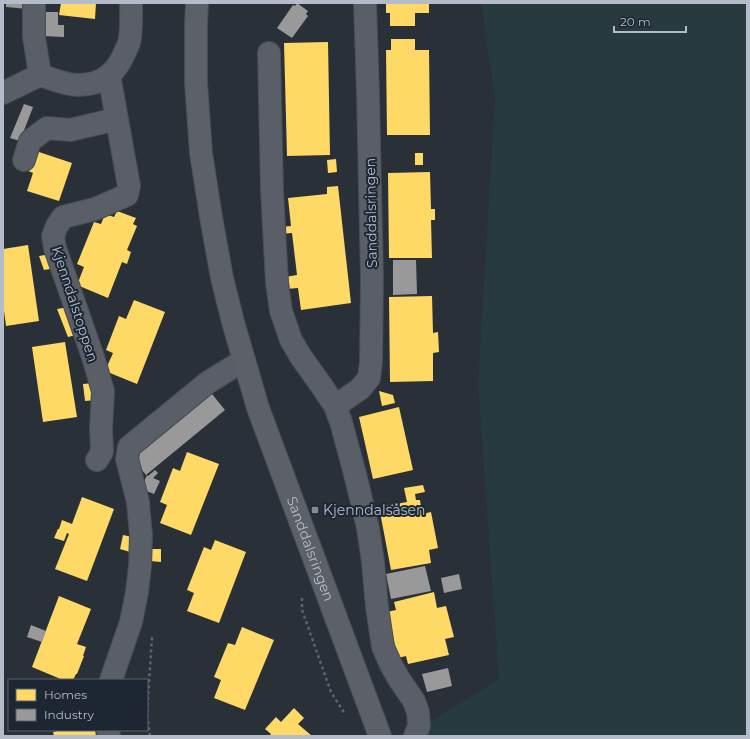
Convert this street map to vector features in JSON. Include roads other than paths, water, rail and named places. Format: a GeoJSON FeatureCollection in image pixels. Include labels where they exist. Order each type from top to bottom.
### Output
{"type":"FeatureCollection","features":[{"type":"Feature","properties":{"kind":"main road","name":"Sanddalsringen"},"geometry":{"type":"LineString","coordinates":[[197,3],[196,83],[201,153],[210,217],[222,278],[258,408],[380,736]]}},
{"type":"Feature","properties":{"kind":"street"},"geometry":{"type":"LineString","coordinates":[[34,3],[34,37],[40,75]]}},
{"type":"Feature","properties":{"kind":"street"},"geometry":{"type":"LineString","coordinates":[[3,93],[40,75],[61,82],[78,85],[91,84],[105,79],[114,71],[129,43],[131,3]]}},
{"type":"Feature","properties":{"kind":"street","name":"Sanddalsringen"},"geometry":{"type":"LineString","coordinates":[[335,406],[360,389],[369,378],[371,362],[372,279],[365,3]]}},
{"type":"Feature","properties":{"kind":"street"},"geometry":{"type":"LineString","coordinates":[[269,53],[272,190],[277,283],[281,311],[291,340],[335,406],[341,422],[368,528],[383,647],[399,679],[414,701],[418,712],[419,726],[415,736]]}},
{"type":"Feature","properties":{"kind":"street","name":"Kjenndalstoppen"},"geometry":{"type":"LineString","coordinates":[[97,460],[102,452],[100,428],[104,391],[53,236],[63,217],[95,209],[127,195],[129,186],[109,75]]}},
{"type":"Feature","properties":{"kind":"street"},"geometry":{"type":"LineString","coordinates":[[24,160],[30,141],[47,128],[70,130],[117,118]]}},
{"type":"Feature","properties":{"kind":"street"},"geometry":{"type":"LineString","coordinates":[[111,679],[131,622],[140,566],[141,536],[138,502],[127,459],[129,447],[207,383],[244,360]]}},
{"type":"Feature","properties":{"kind":"place","name":"Kjenndalsåsen"},"geometry":{"type":"Point","coordinates":[315,510]}}]}
